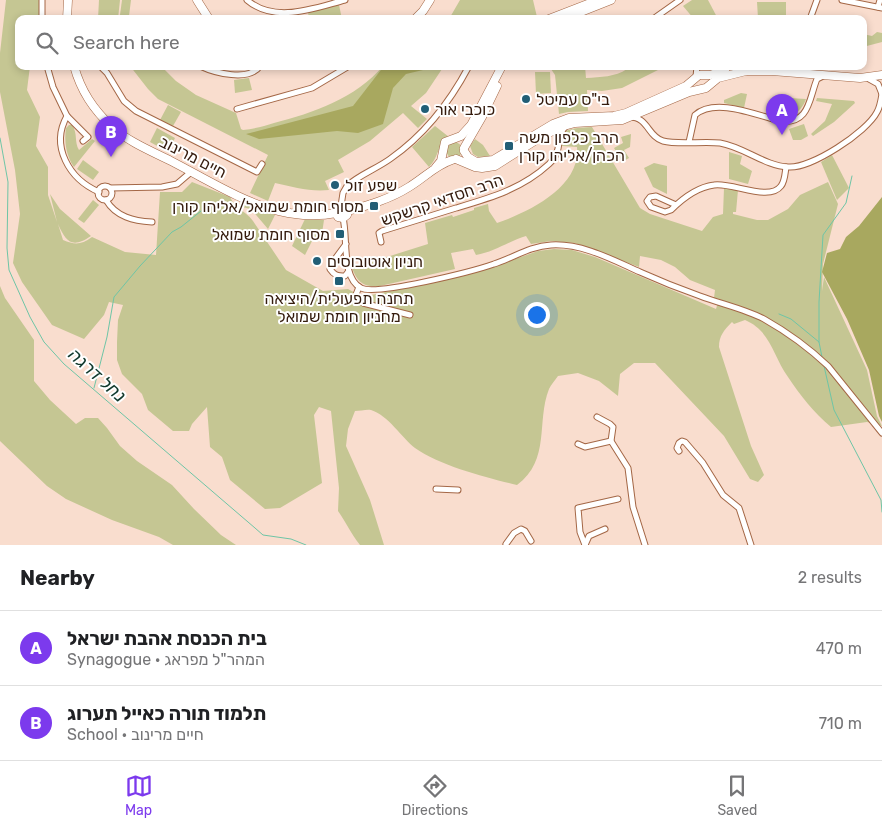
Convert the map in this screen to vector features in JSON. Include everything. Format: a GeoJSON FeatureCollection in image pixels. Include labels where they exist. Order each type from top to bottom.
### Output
{"type":"FeatureCollection","features":[{"type":"Feature","properties":{"kind":"street"},"geometry":{"type":"LineString","coordinates":[[42,0],[42,15]]}},
{"type":"Feature","properties":{"kind":"street"},"geometry":{"type":"LineString","coordinates":[[67,15],[68,0]]}},
{"type":"Feature","properties":{"kind":"street"},"geometry":{"type":"LineString","coordinates":[[197,0],[206,15]]}},
{"type":"Feature","properties":{"kind":"street"},"geometry":{"type":"LineString","coordinates":[[247,0],[263,10],[281,14],[345,0]]}},
{"type":"Feature","properties":{"kind":"street"},"geometry":{"type":"LineString","coordinates":[[420,15],[430,0]]}},
{"type":"Feature","properties":{"kind":"street"},"geometry":{"type":"LineString","coordinates":[[559,15],[598,0]]}},
{"type":"Feature","properties":{"kind":"street"},"geometry":{"type":"LineString","coordinates":[[573,15],[611,0]]}},
{"type":"Feature","properties":{"kind":"street"},"geometry":{"type":"LineString","coordinates":[[659,15],[680,0]]}},
{"type":"Feature","properties":{"kind":"street"},"geometry":{"type":"LineString","coordinates":[[811,15],[817,0]]}},
{"type":"Feature","properties":{"kind":"street"},"geometry":{"type":"LineString","coordinates":[[842,0],[880,8],[880,0]]}},
{"type":"Feature","properties":{"kind":"street"},"geometry":{"type":"LineString","coordinates":[[48,70],[67,116],[88,137],[83,141]]}},
{"type":"Feature","properties":{"kind":"street","name":"חיים מרינוב"},"geometry":{"type":"LineString","coordinates":[[75,70],[86,98],[112,127],[131,141],[248,200],[275,210],[305,215],[336,213],[338,217],[344,211]]}},
{"type":"Feature","properties":{"kind":"street"},"geometry":{"type":"LineString","coordinates":[[104,70],[120,95],[136,111],[258,172],[262,164]]}},
{"type":"Feature","properties":{"kind":"street"},"geometry":{"type":"LineString","coordinates":[[210,70],[218,73],[238,74],[255,70]]}},
{"type":"Feature","properties":{"kind":"street"},"geometry":{"type":"LineString","coordinates":[[237,109],[312,88],[343,70]]}},
{"type":"Feature","properties":{"kind":"street"},"geometry":{"type":"LineString","coordinates":[[467,70],[455,91],[424,130],[390,159],[347,186],[343,193],[348,272],[359,288],[374,290],[425,281],[485,267],[522,252],[550,245],[582,248],[701,297],[762,318],[774,325],[805,346],[828,366],[882,433]]}},
{"type":"Feature","properties":{"kind":"street"},"geometry":{"type":"LineString","coordinates":[[344,211],[393,196],[421,179],[436,167],[441,161],[446,142],[461,136],[470,125],[500,70]]}},
{"type":"Feature","properties":{"kind":"street"},"geometry":{"type":"LineString","coordinates":[[436,167],[460,157],[506,70]]}},
{"type":"Feature","properties":{"kind":"street"},"geometry":{"type":"LineString","coordinates":[[699,70],[700,76],[696,86],[702,89]]}},
{"type":"Feature","properties":{"kind":"street"},"geometry":{"type":"LineString","coordinates":[[452,139],[459,141],[468,157],[476,162],[493,160],[553,124],[575,118],[620,115],[686,86],[700,76],[728,70]]}},
{"type":"Feature","properties":{"kind":"street"},"geometry":{"type":"LineString","coordinates":[[825,70],[860,73],[882,70]]}},
{"type":"Feature","properties":{"kind":"street"},"geometry":{"type":"LineString","coordinates":[[443,149],[446,157],[475,167],[490,167],[506,160],[548,133],[567,125],[614,121],[630,117],[688,92],[706,88],[718,78],[746,72],[772,71],[867,78],[882,75]]}},
{"type":"Feature","properties":{"kind":"street"},"geometry":{"type":"LineString","coordinates":[[807,74],[814,82],[814,87]]}},
{"type":"Feature","properties":{"kind":"street"},"geometry":{"type":"LineString","coordinates":[[700,76],[709,79],[709,84]]}},
{"type":"Feature","properties":{"kind":"street"},"geometry":{"type":"LineString","coordinates":[[689,142],[693,119],[704,108],[721,107],[780,121],[790,121],[800,116],[808,108],[817,79],[823,76]]}},
{"type":"Feature","properties":{"kind":"street"},"geometry":{"type":"LineString","coordinates":[[630,117],[638,118],[663,141],[722,144],[786,167],[794,167],[812,161],[845,143],[871,121],[877,113],[882,94],[876,81],[867,78]]}},
{"type":"Feature","properties":{"kind":"street"},"geometry":{"type":"LineString","coordinates":[[648,126],[646,117],[652,108]]}},
{"type":"Feature","properties":{"kind":"street"},"geometry":{"type":"LineString","coordinates":[[67,116],[60,136],[61,148],[65,160],[80,181],[98,192],[100,198],[106,200],[114,210],[128,219],[152,222]]}},
{"type":"Feature","properties":{"kind":"street","name":"הרב חסדאי קרשקש"},"geometry":{"type":"LineString","coordinates":[[381,242],[379,233],[382,230],[501,194],[521,185],[550,163],[557,154],[560,145],[560,132],[567,125]]}},
{"type":"Feature","properties":{"kind":"street"},"geometry":{"type":"LineString","coordinates":[[548,133],[556,136],[560,145]]}},
{"type":"Feature","properties":{"kind":"street"},"geometry":{"type":"LineString","coordinates":[[676,205],[656,196],[650,197],[647,201],[651,207],[665,212],[671,210],[699,189],[713,185],[726,185],[770,193],[781,186],[786,167]]}},
{"type":"Feature","properties":{"kind":"street"},"geometry":{"type":"LineString","coordinates":[[98,192],[102,187],[178,184],[191,172]]}},
{"type":"Feature","properties":{"kind":"street"},"geometry":{"type":"LineString","coordinates":[[106,200],[111,196],[110,188]]}},
{"type":"Feature","properties":{"kind":"street"},"geometry":{"type":"LineString","coordinates":[[346,244],[330,268],[336,275],[340,276],[345,276],[348,272]]}},
{"type":"Feature","properties":{"kind":"street"},"geometry":{"type":"LineString","coordinates":[[359,288],[355,297],[363,303],[410,314]]}},
{"type":"Feature","properties":{"kind":"street"},"geometry":{"type":"LineString","coordinates":[[597,417],[613,427],[611,442],[628,468],[633,507],[645,545]]}},
{"type":"Feature","properties":{"kind":"street"},"geometry":{"type":"LineString","coordinates":[[578,444],[585,447],[611,442]]}},
{"type":"Feature","properties":{"kind":"street"},"geometry":{"type":"LineString","coordinates":[[679,451],[677,448],[679,443],[685,442],[703,463],[723,494],[739,508],[751,545]]}},
{"type":"Feature","properties":{"kind":"street"},"geometry":{"type":"LineString","coordinates":[[436,489],[458,490]]}},
{"type":"Feature","properties":{"kind":"street"},"geometry":{"type":"LineString","coordinates":[[585,545],[580,532],[578,508],[618,499]]}},
{"type":"Feature","properties":{"kind":"street"},"geometry":{"type":"LineString","coordinates":[[585,545],[588,536],[606,528]]}},
{"type":"Feature","properties":{"kind":"street"},"geometry":{"type":"LineString","coordinates":[[506,544],[514,533],[521,529],[525,531],[531,541]]}},
{"type":"Feature","properties":{"kind":"green space"},"geometry":{"type":"Polygon","coordinates":[[[6,0],[40,0],[40,15],[15,15],[15,70],[30,70],[27,90],[40,117],[36,146],[48,167],[48,195],[57,222],[50,194],[60,209],[91,236],[74,243],[85,242],[92,237],[125,252],[156,255],[160,192],[182,192],[192,182],[230,197],[235,205],[253,221],[286,270],[323,291],[348,289],[359,295],[367,296],[481,271],[538,251],[554,249],[572,250],[595,257],[716,309],[719,299],[714,298],[715,290],[690,280],[675,267],[661,260],[640,256],[639,267],[575,243],[551,241],[531,244],[526,236],[483,254],[476,255],[473,249],[451,253],[455,269],[380,286],[365,285],[356,277],[352,268],[428,244],[425,223],[452,215],[453,217],[488,204],[489,211],[497,223],[537,205],[562,186],[571,174],[576,161],[577,147],[562,146],[561,134],[576,128],[592,127],[640,208],[650,214],[702,231],[713,217],[723,214],[724,188],[738,190],[736,212],[733,212],[733,214],[757,220],[768,220],[788,209],[800,195],[828,182],[838,204],[823,264],[822,291],[824,277],[867,370],[877,416],[882,426],[867,422],[831,427],[813,410],[797,390],[761,331],[745,320],[734,324],[732,322],[721,336],[719,347],[751,446],[764,475],[758,482],[750,479],[724,436],[655,363],[634,363],[620,374],[618,396],[599,381],[578,373],[558,376],[549,389],[545,402],[541,440],[535,464],[528,475],[517,485],[464,471],[437,460],[415,448],[389,422],[377,413],[369,410],[355,411],[348,429],[346,446],[370,500],[384,545],[360,545],[338,511],[339,488],[331,411],[319,407],[314,415],[322,483],[280,508],[265,509],[230,480],[222,457],[210,447],[207,407],[192,424],[189,431],[173,431],[148,410],[142,394],[122,374],[117,360],[117,342],[118,320],[123,305],[109,302],[104,315],[84,339],[52,325],[22,282],[13,263],[20,214],[15,170],[0,92],[0,53],[6,0]],[[58,224],[63,240],[74,243],[67,239],[58,224]]]}},
{"type":"Feature","properties":{"kind":"green space"},"geometry":{"type":"Polygon","coordinates":[[[99,0],[120,0],[118,15],[98,15],[99,0]]]}},
{"type":"Feature","properties":{"kind":"green space"},"geometry":{"type":"Polygon","coordinates":[[[122,0],[131,0],[129,15],[120,15],[122,0]]]}},
{"type":"Feature","properties":{"kind":"green space"},"geometry":{"type":"Polygon","coordinates":[[[460,0],[533,0],[537,15],[486,15],[451,15],[460,0]]]}},
{"type":"Feature","properties":{"kind":"green space"},"geometry":{"type":"Polygon","coordinates":[[[692,0],[708,0],[716,15],[691,15],[683,6],[692,0]]]}},
{"type":"Feature","properties":{"kind":"green space"},"geometry":{"type":"Polygon","coordinates":[[[757,2],[786,2],[786,15],[758,15],[757,2]]]}},
{"type":"Feature","properties":{"kind":"green space"},"geometry":{"type":"Polygon","coordinates":[[[339,5],[341,15],[308,15],[308,12],[339,5]]]}},
{"type":"Feature","properties":{"kind":"green space"},"geometry":{"type":"Polygon","coordinates":[[[877,32],[882,33],[882,42],[867,46],[867,35],[872,36],[877,32]]]}},
{"type":"Feature","properties":{"kind":"green space"},"geometry":{"type":"Polygon","coordinates":[[[133,70],[165,70],[176,81],[196,95],[236,113],[243,130],[289,119],[333,103],[360,87],[379,70],[441,70],[426,93],[411,106],[427,119],[418,128],[403,113],[370,141],[338,160],[344,172],[325,181],[329,190],[308,190],[275,183],[268,201],[250,193],[268,155],[158,99],[133,70]]]}},
{"type":"Feature","properties":{"kind":"green space"},"geometry":{"type":"Polygon","coordinates":[[[552,70],[585,70],[586,78],[613,75],[625,70],[658,70],[622,88],[602,91],[587,90],[588,111],[559,114],[555,75],[552,70]]]}},
{"type":"Feature","properties":{"kind":"green space"},"geometry":{"type":"Polygon","coordinates":[[[535,72],[550,72],[551,93],[536,94],[535,72]]]}},
{"type":"Feature","properties":{"kind":"green space"},"geometry":{"type":"Polygon","coordinates":[[[249,78],[252,90],[235,93],[234,80],[249,78]]]}},
{"type":"Feature","properties":{"kind":"green space"},"geometry":{"type":"Polygon","coordinates":[[[741,93],[747,94],[744,108],[724,103],[724,100],[741,93]]]}},
{"type":"Feature","properties":{"kind":"green space"},"geometry":{"type":"Polygon","coordinates":[[[789,98],[806,99],[802,107],[795,113],[778,117],[781,104],[789,98]]]}},
{"type":"Feature","properties":{"kind":"green space"},"geometry":{"type":"Polygon","coordinates":[[[817,98],[854,101],[855,103],[834,122],[813,136],[811,134],[825,121],[832,104],[816,101],[817,98]]]}},
{"type":"Feature","properties":{"kind":"green space"},"geometry":{"type":"Polygon","coordinates":[[[168,105],[181,112],[173,126],[160,120],[168,105]]]}},
{"type":"Feature","properties":{"kind":"green space"},"geometry":{"type":"Polygon","coordinates":[[[804,124],[808,136],[801,140],[793,140],[789,129],[804,124]]]}},
{"type":"Feature","properties":{"kind":"green space"},"geometry":{"type":"Polygon","coordinates":[[[72,125],[74,128],[79,150],[92,139],[95,141],[74,167],[67,153],[65,138],[66,128],[72,125]]]}},
{"type":"Feature","properties":{"kind":"green space"},"geometry":{"type":"Polygon","coordinates":[[[435,126],[449,137],[442,144],[429,167],[412,147],[435,126]]]}},
{"type":"Feature","properties":{"kind":"green space"},"geometry":{"type":"Polygon","coordinates":[[[157,128],[175,138],[168,152],[150,142],[157,128]]]}},
{"type":"Feature","properties":{"kind":"green space"},"geometry":{"type":"Polygon","coordinates":[[[631,134],[630,147],[624,150],[629,158],[622,162],[614,148],[623,143],[621,137],[631,134]]]}},
{"type":"Feature","properties":{"kind":"green space"},"geometry":{"type":"Polygon","coordinates":[[[475,139],[483,145],[490,156],[478,157],[473,154],[470,146],[475,139]]]}},
{"type":"Feature","properties":{"kind":"green space"},"geometry":{"type":"Polygon","coordinates":[[[454,142],[460,144],[462,150],[460,156],[454,158],[448,156],[446,150],[448,144],[454,142]]]}},
{"type":"Feature","properties":{"kind":"green space"},"geometry":{"type":"Polygon","coordinates":[[[729,152],[742,156],[740,164],[752,171],[748,184],[729,179],[729,152]]]}},
{"type":"Feature","properties":{"kind":"green space"},"geometry":{"type":"Polygon","coordinates":[[[832,155],[849,188],[837,200],[821,162],[832,155]]]}},
{"type":"Feature","properties":{"kind":"green space"},"geometry":{"type":"Polygon","coordinates":[[[83,160],[99,172],[93,180],[77,169],[83,160]]]}},
{"type":"Feature","properties":{"kind":"green space"},"geometry":{"type":"Polygon","coordinates":[[[654,163],[667,166],[667,194],[653,187],[644,168],[654,163]]]}},
{"type":"Feature","properties":{"kind":"green space"},"geometry":{"type":"Polygon","coordinates":[[[93,200],[99,205],[84,223],[78,219],[93,200]]]}},
{"type":"Feature","properties":{"kind":"green space"},"geometry":{"type":"Polygon","coordinates":[[[240,201],[275,215],[268,229],[251,209],[242,207],[240,201]]]}},
{"type":"Feature","properties":{"kind":"green space"},"geometry":{"type":"Polygon","coordinates":[[[305,219],[324,220],[321,240],[314,237],[305,255],[292,246],[305,219]]]}},
{"type":"Feature","properties":{"kind":"green space"},"geometry":{"type":"Polygon","coordinates":[[[0,286],[5,298],[34,340],[34,381],[50,400],[76,424],[85,418],[98,418],[120,446],[137,461],[172,485],[221,535],[236,545],[173,545],[159,537],[112,520],[66,499],[47,486],[0,441],[0,286]]]}},
{"type":"Feature","properties":{"kind":"shaded area"},"geometry":{"type":"Polygon","coordinates":[[[381,70],[423,70],[406,74],[393,88],[383,124],[358,133],[337,131],[259,139],[246,134],[353,106],[381,70]]]}},
{"type":"Feature","properties":{"kind":"shaded area"},"geometry":{"type":"Polygon","coordinates":[[[882,197],[882,422],[869,370],[847,319],[822,272],[827,253],[840,249],[846,237],[859,226],[882,197]]]}},
{"type":"Feature","properties":{"kind":"waterway","name":"נחל דרגה"},"geometry":{"type":"LineString","coordinates":[[0,138],[8,182],[7,248],[9,270],[30,317],[44,342],[64,364],[263,535],[291,539],[306,545]]}},
{"type":"Feature","properties":{"kind":"waterway"},"geometry":{"type":"LineString","coordinates":[[819,342],[823,235],[846,203],[852,176]]}},
{"type":"Feature","properties":{"kind":"waterway"},"geometry":{"type":"LineString","coordinates":[[94,388],[107,337],[114,297],[172,232],[201,211]]}},
{"type":"Feature","properties":{"kind":"waterway"},"geometry":{"type":"LineString","coordinates":[[779,314],[791,319],[819,342],[822,357]]}},
{"type":"Feature","properties":{"kind":"waterway"},"geometry":{"type":"LineString","coordinates":[[824,366],[834,410],[881,500],[882,512]]}},
{"type":"Feature","properties":{"kind":"place","name":"בי\"ס עמיטל"},"geometry":{"type":"Point","coordinates":[526,99]}},
{"type":"Feature","properties":{"kind":"place","name":"כוכבי אור"},"geometry":{"type":"Point","coordinates":[425,109]}},
{"type":"Feature","properties":{"kind":"place","name":"בית הכנסת אהבת ישראל"},"geometry":{"type":"Point","coordinates":[782,135]}},
{"type":"Feature","properties":{"kind":"place","name":"הרב כלפון משה הכהן/אליהו קורן"},"geometry":{"type":"Point","coordinates":[509,146]}},
{"type":"Feature","properties":{"kind":"place","name":"תלמוד תורה כאייל תערוג"},"geometry":{"type":"Point","coordinates":[111,157]}},
{"type":"Feature","properties":{"kind":"place","name":"שפע זול"},"geometry":{"type":"Point","coordinates":[335,185]}},
{"type":"Feature","properties":{"kind":"place","name":"מסוף חומת שמואל/אליהו קורן"},"geometry":{"type":"Point","coordinates":[374,206]}},
{"type":"Feature","properties":{"kind":"place","name":"מסוף חומת שמואל"},"geometry":{"type":"Point","coordinates":[340,234]}},
{"type":"Feature","properties":{"kind":"place","name":"חניון אוטובוסים"},"geometry":{"type":"Point","coordinates":[317,261]}},
{"type":"Feature","properties":{"kind":"place","name":"תחנה תפעולית/היציאה מחניון חומת שמואל"},"geometry":{"type":"Point","coordinates":[339,281]}}]}
